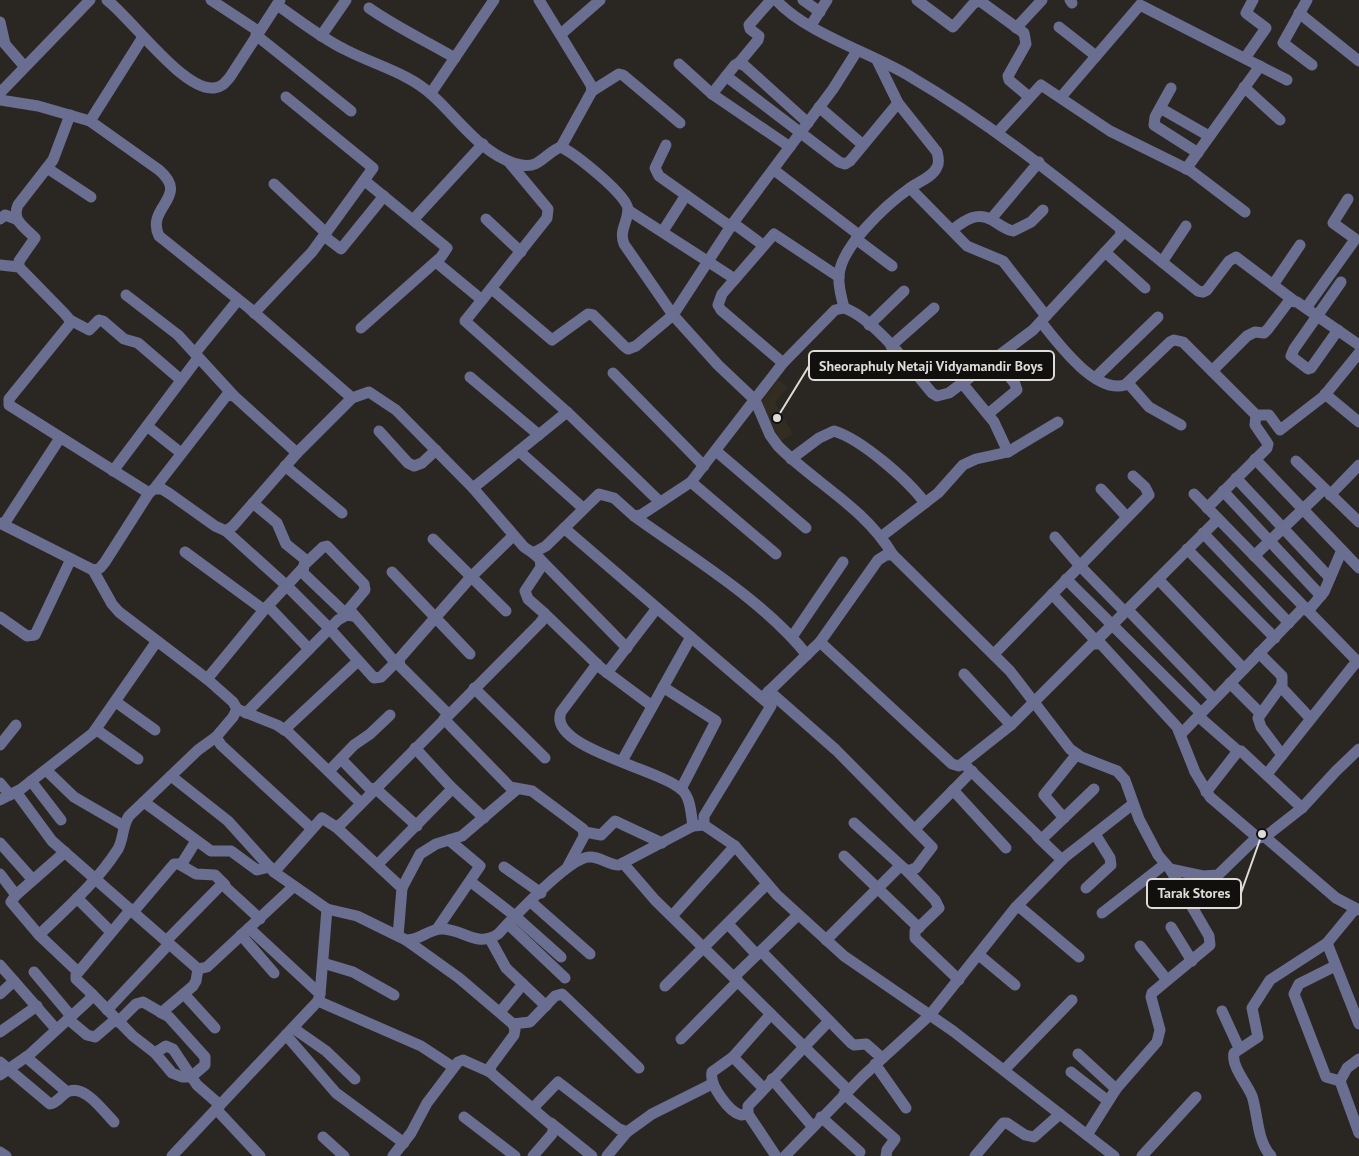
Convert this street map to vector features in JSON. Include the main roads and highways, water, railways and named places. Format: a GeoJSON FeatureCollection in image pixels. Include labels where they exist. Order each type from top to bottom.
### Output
{"type":"FeatureCollection","features":[{"type":"Feature","properties":{"kind":"place","name":"Sheoraphuly Netaji Vidyamandir Boys"},"geometry":{"type":"Point","coordinates":[777,418]}},
{"type":"Feature","properties":{"kind":"place","name":"Tarak Stores"},"geometry":{"type":"Point","coordinates":[1262,834]}}]}
